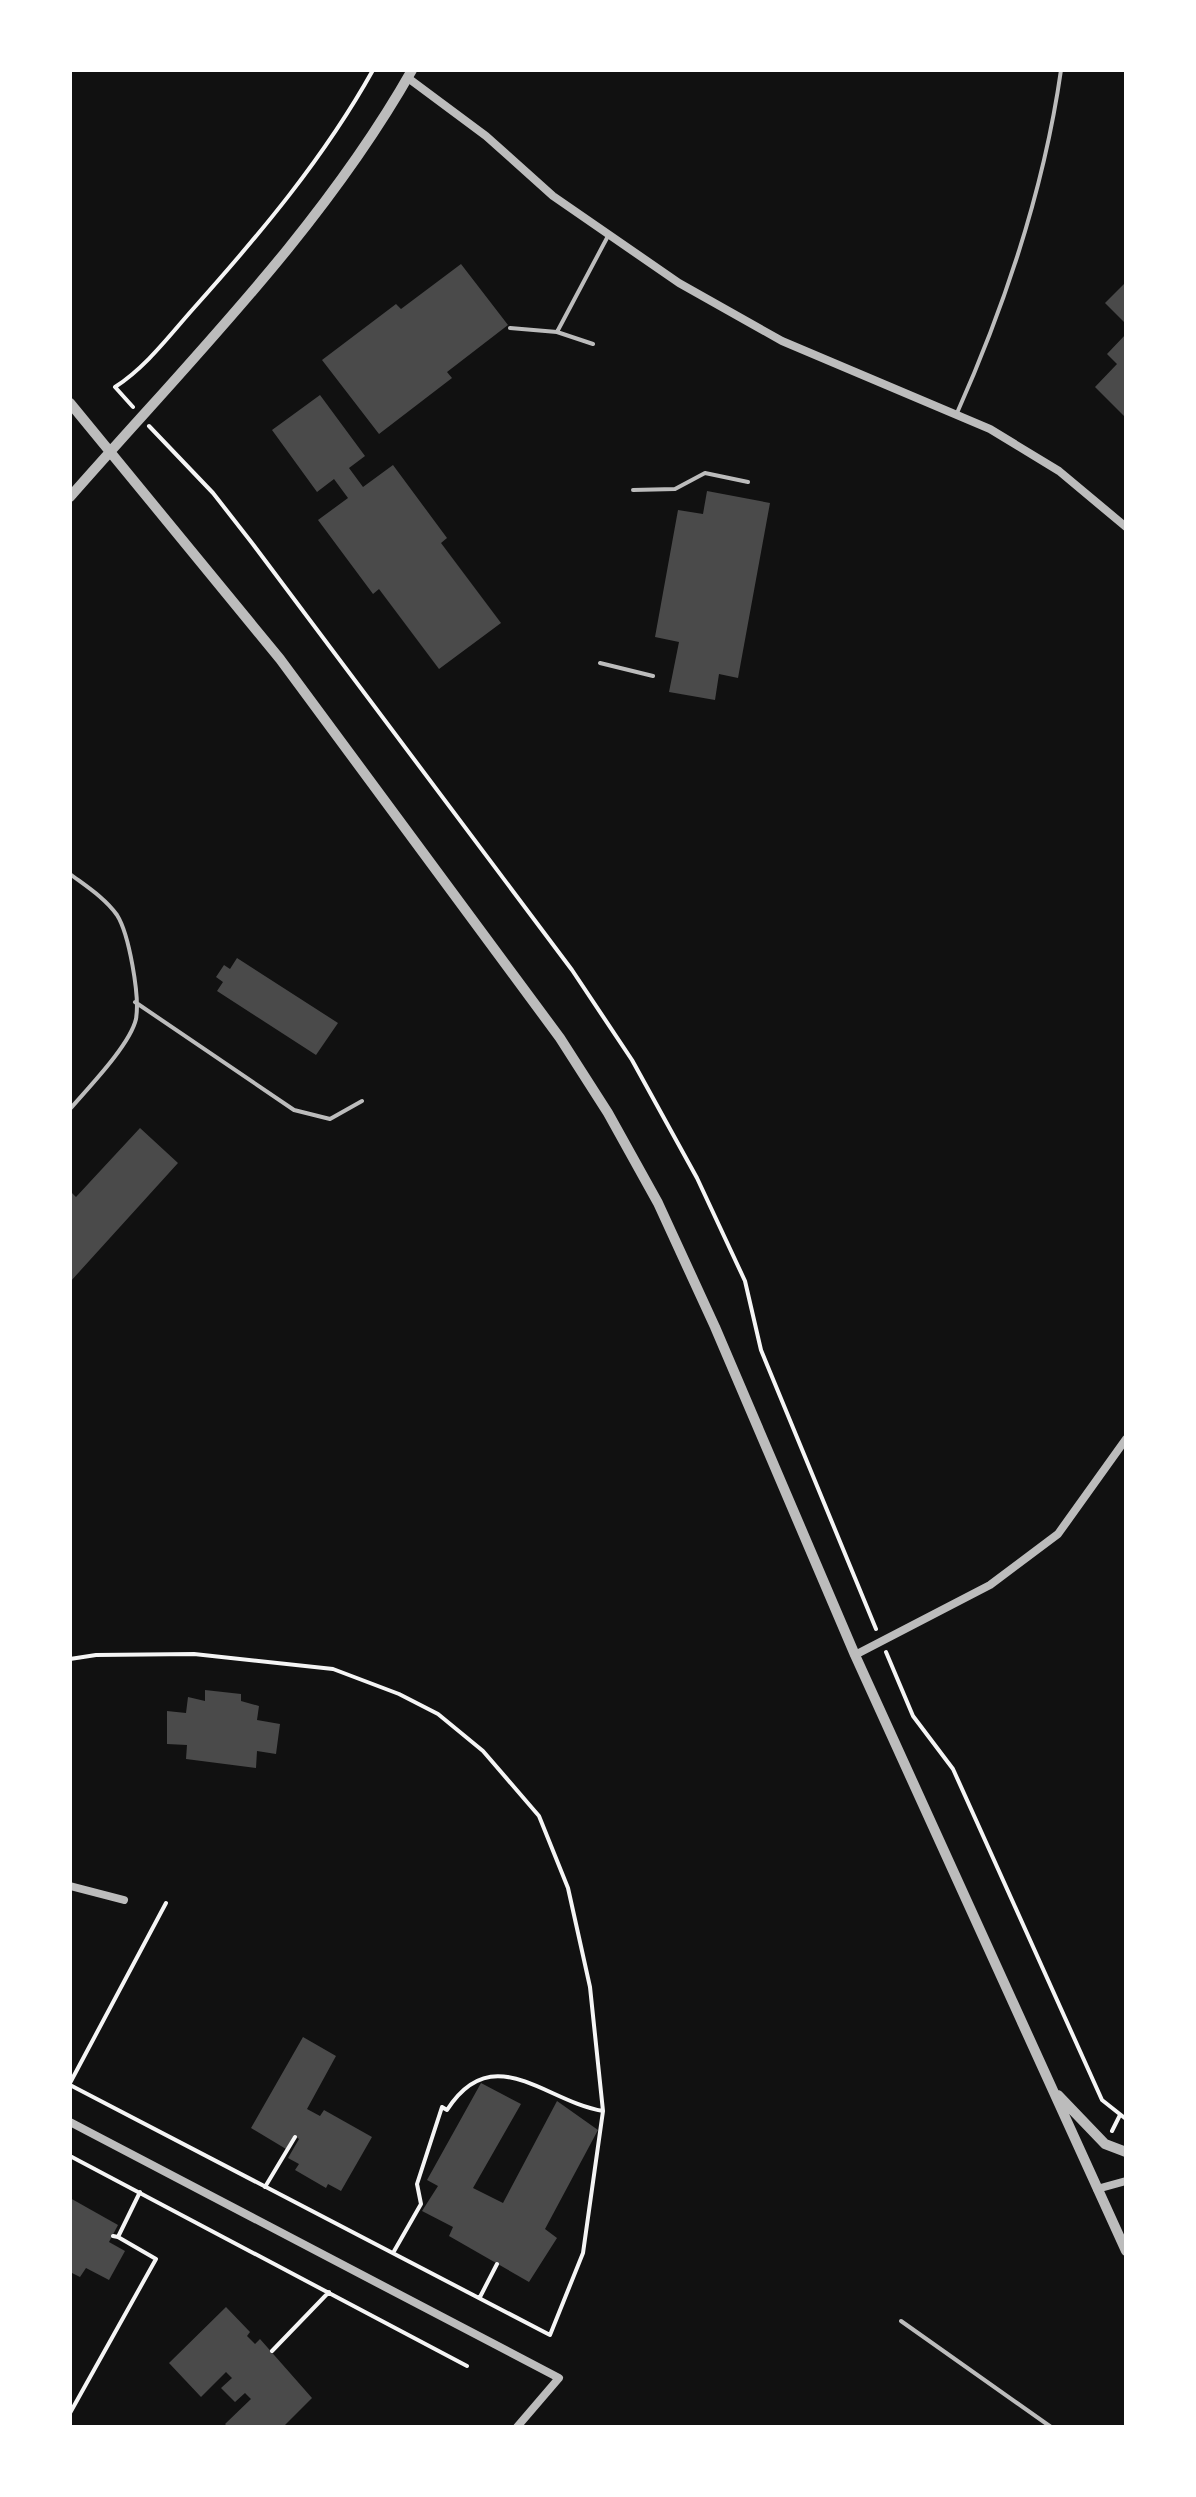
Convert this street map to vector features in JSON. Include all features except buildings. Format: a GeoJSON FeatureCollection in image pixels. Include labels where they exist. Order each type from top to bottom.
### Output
{"type":"FeatureCollection","features":[{"type":"Feature","properties":{"kind":"street"},"geometry":{"type":"LineString","coordinates":[[70,497],[269,273],[357,161],[410,74],[553,196],[679,283],[782,341],[957,413],[1059,471],[1126,527]]}},
{"type":"Feature","properties":{"kind":"street"},"geometry":{"type":"LineString","coordinates":[[70,403],[290,672],[534,1001],[608,1113],[658,1203],[715,1327],[855,1655],[1126,2251]]}},
{"type":"Feature","properties":{"kind":"street"},"geometry":{"type":"LineString","coordinates":[[855,1655],[990,1585],[1058,1534],[1126,1439]]}},
{"type":"Feature","properties":{"kind":"street"},"geometry":{"type":"LineString","coordinates":[[70,1886],[124,1900]]}},
{"type":"Feature","properties":{"kind":"street"},"geometry":{"type":"LineString","coordinates":[[1052,2089],[1105,2144],[1126,2152]]}},
{"type":"Feature","properties":{"kind":"street"},"geometry":{"type":"LineString","coordinates":[[70,2122],[559,2378],[517,2427]]}},
{"type":"Feature","properties":{"kind":"street"},"geometry":{"type":"LineString","coordinates":[[1097,2189],[1126,2181]]}},
{"type":"Feature","properties":{"kind":"lane"},"geometry":{"type":"LineString","coordinates":[[957,413],[981,360],[1031,215],[1052,134],[1061,70]]}},
{"type":"Feature","properties":{"kind":"lane"},"geometry":{"type":"LineString","coordinates":[[557,332],[608,236]]}},
{"type":"Feature","properties":{"kind":"lane"},"geometry":{"type":"LineString","coordinates":[[510,328],[557,332],[593,344]]}},
{"type":"Feature","properties":{"kind":"lane"},"geometry":{"type":"LineString","coordinates":[[633,490],[675,489],[705,473],[748,482]]}},
{"type":"Feature","properties":{"kind":"lane"},"geometry":{"type":"LineString","coordinates":[[600,663],[653,676]]}},
{"type":"Feature","properties":{"kind":"lane"},"geometry":{"type":"LineString","coordinates":[[70,874],[118,916],[133,965],[136,1019],[110,1064],[70,1109]]}},
{"type":"Feature","properties":{"kind":"lane"},"geometry":{"type":"LineString","coordinates":[[135,1001],[294,1110],[330,1119],[362,1101]]}},
{"type":"Feature","properties":{"kind":"lane"},"geometry":{"type":"LineString","coordinates":[[901,2321],[1051,2427]]}},
{"type":"Feature","properties":{"kind":"path"},"geometry":{"type":"LineString","coordinates":[[115,387],[139,368],[260,234],[333,136],[373,70]]}},
{"type":"Feature","properties":{"kind":"path"},"geometry":{"type":"LineString","coordinates":[[70,1659],[96,1655],[194,1654],[333,1669],[399,1694],[438,1714],[483,1751],[539,1816],[568,1888],[590,1987],[603,2111],[583,2253],[550,2335],[70,2084],[166,1903]]}},
{"type":"Feature","properties":{"kind":"path"},"geometry":{"type":"LineString","coordinates":[[393,2253],[421,2204],[417,2184],[442,2107],[447,2110],[457,2095],[472,2082],[507,2076],[539,2085],[587,2109],[603,2111]]}},
{"type":"Feature","properties":{"kind":"path"},"geometry":{"type":"LineString","coordinates":[[265,2187],[295,2137]]}},
{"type":"Feature","properties":{"kind":"path"},"geometry":{"type":"LineString","coordinates":[[70,2156],[467,2366]]}},
{"type":"Feature","properties":{"kind":"path"},"geometry":{"type":"LineString","coordinates":[[70,2413],[156,2259],[115,2236],[140,2192]]}},
{"type":"Feature","properties":{"kind":"path"},"geometry":{"type":"LineString","coordinates":[[479,2298],[497,2264]]}},
{"type":"Feature","properties":{"kind":"path"},"geometry":{"type":"LineString","coordinates":[[272,2351],[329,2292]]}}]}
